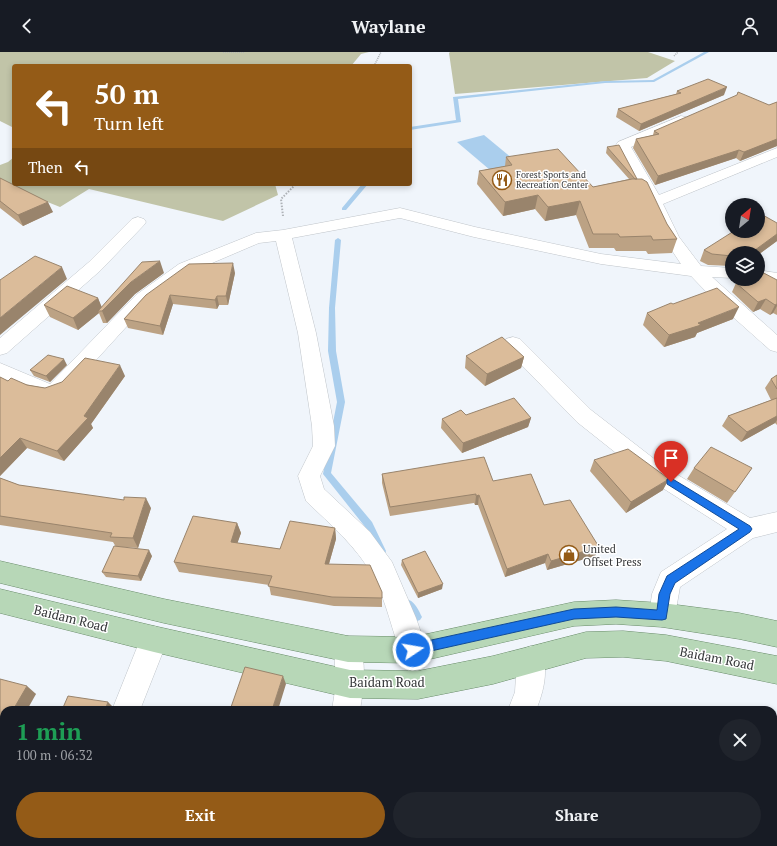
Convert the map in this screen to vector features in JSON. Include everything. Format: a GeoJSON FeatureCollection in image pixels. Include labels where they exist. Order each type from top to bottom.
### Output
{"type":"FeatureCollection","features":[{"type":"Feature","properties":{"kind":"main road"},"geometry":{"type":"LineString","coordinates":[[0,572],[164,611],[348,649],[413,650],[574,614],[616,612],[662,615],[739,626],[777,634]]}},
{"type":"Feature","properties":{"kind":"main road","name":"Baidam Road"},"geometry":{"type":"LineString","coordinates":[[0,601],[154,639],[350,684],[418,685],[493,670],[586,645],[624,644],[666,648],[777,670]]}},
{"type":"Feature","properties":{"kind":"street"},"geometry":{"type":"LineString","coordinates":[[692,115],[623,145],[655,202],[659,214],[674,242],[696,271],[720,297],[777,345]]}},
{"type":"Feature","properties":{"kind":"street"},"geometry":{"type":"LineString","coordinates":[[655,202],[678,194],[777,152]]}},
{"type":"Feature","properties":{"kind":"street"},"geometry":{"type":"LineString","coordinates":[[0,370],[46,391],[54,391],[60,387],[142,299],[185,268],[256,238],[283,235],[400,213],[601,260],[725,273]]}},
{"type":"Feature","properties":{"kind":"street"},"geometry":{"type":"LineString","coordinates":[[0,348],[95,266],[138,222]]}},
{"type":"Feature","properties":{"kind":"street"},"geometry":{"type":"LineString","coordinates":[[283,235],[307,333],[323,426],[324,446],[309,476],[314,494],[361,539],[382,570],[403,618],[413,650]]}},
{"type":"Feature","properties":{"kind":"street"},"geometry":{"type":"LineString","coordinates":[[765,276],[777,278]]}},
{"type":"Feature","properties":{"kind":"street"},"geometry":{"type":"LineString","coordinates":[[761,331],[777,322]]}},
{"type":"Feature","properties":{"kind":"street"},"geometry":{"type":"LineString","coordinates":[[513,344],[584,416],[658,474],[747,529]]}},
{"type":"Feature","properties":{"kind":"street"},"geometry":{"type":"LineString","coordinates":[[662,615],[665,594],[670,580],[747,529],[777,522]]}},
{"type":"Feature","properties":{"kind":"street"},"geometry":{"type":"LineString","coordinates":[[128,706],[154,639]]}},
{"type":"Feature","properties":{"kind":"street"},"geometry":{"type":"LineString","coordinates":[[347,706],[350,684],[348,649]]}},
{"type":"Feature","properties":{"kind":"street"},"geometry":{"type":"LineString","coordinates":[[524,706],[529,692],[531,659]]}},
{"type":"Feature","properties":{"kind":"path"},"geometry":{"type":"LineString","coordinates":[[223,52],[244,52]]}},
{"type":"Feature","properties":{"kind":"path"},"geometry":{"type":"LineString","coordinates":[[375,64],[382,52]]}},
{"type":"Feature","properties":{"kind":"path"},"geometry":{"type":"LineString","coordinates":[[674,56],[678,52]]}},
{"type":"Feature","properties":{"kind":"path"},"geometry":{"type":"LineString","coordinates":[[283,235],[281,199],[294,186]]}},
{"type":"Feature","properties":{"kind":"green space"},"geometry":{"type":"Polygon","coordinates":[[[0,52],[369,52],[361,54],[353,64],[12,64],[12,127],[0,121],[0,52]]]}},
{"type":"Feature","properties":{"kind":"green space"},"geometry":{"type":"Polygon","coordinates":[[[450,52],[648,52],[675,61],[647,78],[455,94],[450,52]]]}},
{"type":"Feature","properties":{"kind":"green space"},"geometry":{"type":"Polygon","coordinates":[[[12,159],[12,186],[276,186],[278,195],[223,221],[89,189],[60,207],[0,183],[0,165],[12,159]]]}},
{"type":"Feature","properties":{"kind":"water"},"geometry":{"type":"Polygon","coordinates":[[[484,135],[518,163],[490,170],[457,142],[484,135]]]}},
{"type":"Feature","properties":{"kind":"building"},"geometry":{"type":"Polygon","coordinates":[[[708,79],[727,87],[641,124],[618,109],[681,93],[677,91],[708,79]]]}},
{"type":"Feature","properties":{"kind":"building"},"geometry":{"type":"Polygon","coordinates":[[[738,92],[769,105],[777,102],[777,139],[744,152],[739,150],[658,176],[636,139],[659,134],[654,131],[737,95],[738,92]]]}},
{"type":"Feature","properties":{"kind":"building"},"geometry":{"type":"Polygon","coordinates":[[[619,145],[637,179],[635,179],[607,147],[619,145]]]}},
{"type":"Feature","properties":{"kind":"building"},"geometry":{"type":"Polygon","coordinates":[[[558,149],[593,187],[632,179],[642,179],[647,182],[667,224],[677,239],[653,240],[651,236],[620,237],[618,234],[593,234],[580,201],[548,207],[538,195],[505,202],[479,171],[512,165],[506,157],[558,149]]]}},
{"type":"Feature","properties":{"kind":"building"},"geometry":{"type":"Polygon","coordinates":[[[0,178],[12,184],[12,186],[16,186],[48,202],[18,215],[0,201],[0,178]]]}},
{"type":"Feature","properties":{"kind":"building"},"geometry":{"type":"Polygon","coordinates":[[[765,216],[777,223],[777,234],[761,246],[725,246],[725,255],[712,254],[704,250],[725,237],[725,238],[765,238],[765,216]]]}},
{"type":"Feature","properties":{"kind":"building"},"geometry":{"type":"Polygon","coordinates":[[[35,256],[62,267],[0,318],[0,280],[35,256]]]}},
{"type":"Feature","properties":{"kind":"building"},"geometry":{"type":"Polygon","coordinates":[[[160,261],[131,282],[102,311],[98,311],[142,262],[160,261]]]}},
{"type":"Feature","properties":{"kind":"building"},"geometry":{"type":"Polygon","coordinates":[[[233,263],[226,296],[217,296],[215,300],[170,295],[160,326],[124,319],[146,295],[189,264],[233,263]]]}},
{"type":"Feature","properties":{"kind":"building"},"geometry":{"type":"Polygon","coordinates":[[[765,274],[777,280],[777,304],[775,305],[766,299],[758,302],[739,286],[765,286],[765,274]]]}},
{"type":"Feature","properties":{"kind":"building"},"geometry":{"type":"Polygon","coordinates":[[[67,286],[98,298],[73,318],[44,305],[67,286]]]}},
{"type":"Feature","properties":{"kind":"building"},"geometry":{"type":"Polygon","coordinates":[[[717,288],[739,307],[698,323],[701,325],[669,335],[647,313],[671,303],[673,304],[717,288]]]}},
{"type":"Feature","properties":{"kind":"building"},"geometry":{"type":"Polygon","coordinates":[[[502,337],[524,357],[487,374],[466,356],[502,337]]]}},
{"type":"Feature","properties":{"kind":"building"},"geometry":{"type":"Polygon","coordinates":[[[48,355],[64,359],[46,376],[30,370],[48,355]]]}},
{"type":"Feature","properties":{"kind":"building"},"geometry":{"type":"Polygon","coordinates":[[[85,358],[120,365],[84,416],[88,418],[57,451],[20,438],[0,458],[0,377],[8,381],[11,378],[27,385],[45,388],[62,382],[85,358]]]}},
{"type":"Feature","properties":{"kind":"building"},"geometry":{"type":"Polygon","coordinates":[[[777,375],[777,389],[771,379],[777,375]]]}},
{"type":"Feature","properties":{"kind":"building"},"geometry":{"type":"Polygon","coordinates":[[[514,398],[531,418],[463,443],[442,419],[461,410],[466,415],[514,398]]]}},
{"type":"Feature","properties":{"kind":"building"},"geometry":{"type":"Polygon","coordinates":[[[777,398],[777,416],[747,432],[728,416],[777,398]]]}},
{"type":"Feature","properties":{"kind":"building"},"geometry":{"type":"Polygon","coordinates":[[[711,447],[752,468],[735,492],[694,468],[711,447]]]}},
{"type":"Feature","properties":{"kind":"building"},"geometry":{"type":"Polygon","coordinates":[[[628,449],[669,479],[631,502],[594,460],[628,449]]]}},
{"type":"Feature","properties":{"kind":"building"},"geometry":{"type":"Polygon","coordinates":[[[484,457],[493,481],[531,474],[544,505],[570,500],[599,547],[551,561],[548,554],[507,569],[479,495],[476,496],[476,494],[390,507],[382,474],[484,457]]]}},
{"type":"Feature","properties":{"kind":"building"},"geometry":{"type":"Polygon","coordinates":[[[0,478],[19,485],[124,500],[124,497],[146,498],[133,538],[110,537],[112,533],[0,516],[0,478]]]}},
{"type":"Feature","properties":{"kind":"building"},"geometry":{"type":"Polygon","coordinates":[[[193,516],[237,523],[231,542],[280,549],[290,521],[335,528],[325,564],[370,565],[382,592],[382,598],[332,597],[268,586],[272,576],[174,562],[193,516]]]}},
{"type":"Feature","properties":{"kind":"building"},"geometry":{"type":"Polygon","coordinates":[[[114,546],[149,550],[138,576],[102,572],[114,546]]]}},
{"type":"Feature","properties":{"kind":"building"},"geometry":{"type":"Polygon","coordinates":[[[425,551],[443,584],[418,593],[402,560],[425,551]]]}},
{"type":"Feature","properties":{"kind":"building"},"geometry":{"type":"Polygon","coordinates":[[[245,667],[283,676],[273,706],[231,706],[245,667]]]}},
{"type":"Feature","properties":{"kind":"building"},"geometry":{"type":"Polygon","coordinates":[[[0,679],[27,686],[15,706],[0,706],[0,679]]]}},
{"type":"Feature","properties":{"kind":"building"},"geometry":{"type":"Polygon","coordinates":[[[68,696],[108,702],[106,706],[64,706],[68,696]]]}},
{"type":"Feature","properties":{"kind":"waterway"},"geometry":{"type":"LineString","coordinates":[[412,128],[459,121],[455,98],[605,82],[654,81],[707,52]]}},
{"type":"Feature","properties":{"kind":"waterway"},"geometry":{"type":"LineString","coordinates":[[344,209],[363,186]]}},
{"type":"Feature","properties":{"kind":"waterway"},"geometry":{"type":"LineString","coordinates":[[338,240],[332,308],[332,351],[341,402],[327,474],[369,525],[382,551]]}},
{"type":"Feature","properties":{"kind":"waterway"},"geometry":{"type":"LineString","coordinates":[[409,604],[417,617]]}},
{"type":"Feature","properties":{"kind":"place","name":"Forest Sports and Recreation Center"},"geometry":{"type":"Point","coordinates":[502,180]}},
{"type":"Feature","properties":{"kind":"place","name":"United Offset Press"},"geometry":{"type":"Point","coordinates":[569,555]}},
{"type":"Feature","properties":{"kind":"route"},"geometry":{"type":"LineString","coordinates":[[413,650],[574,614],[616,612],[662,615],[665,594],[670,580],[747,529],[671,482]]}}]}
